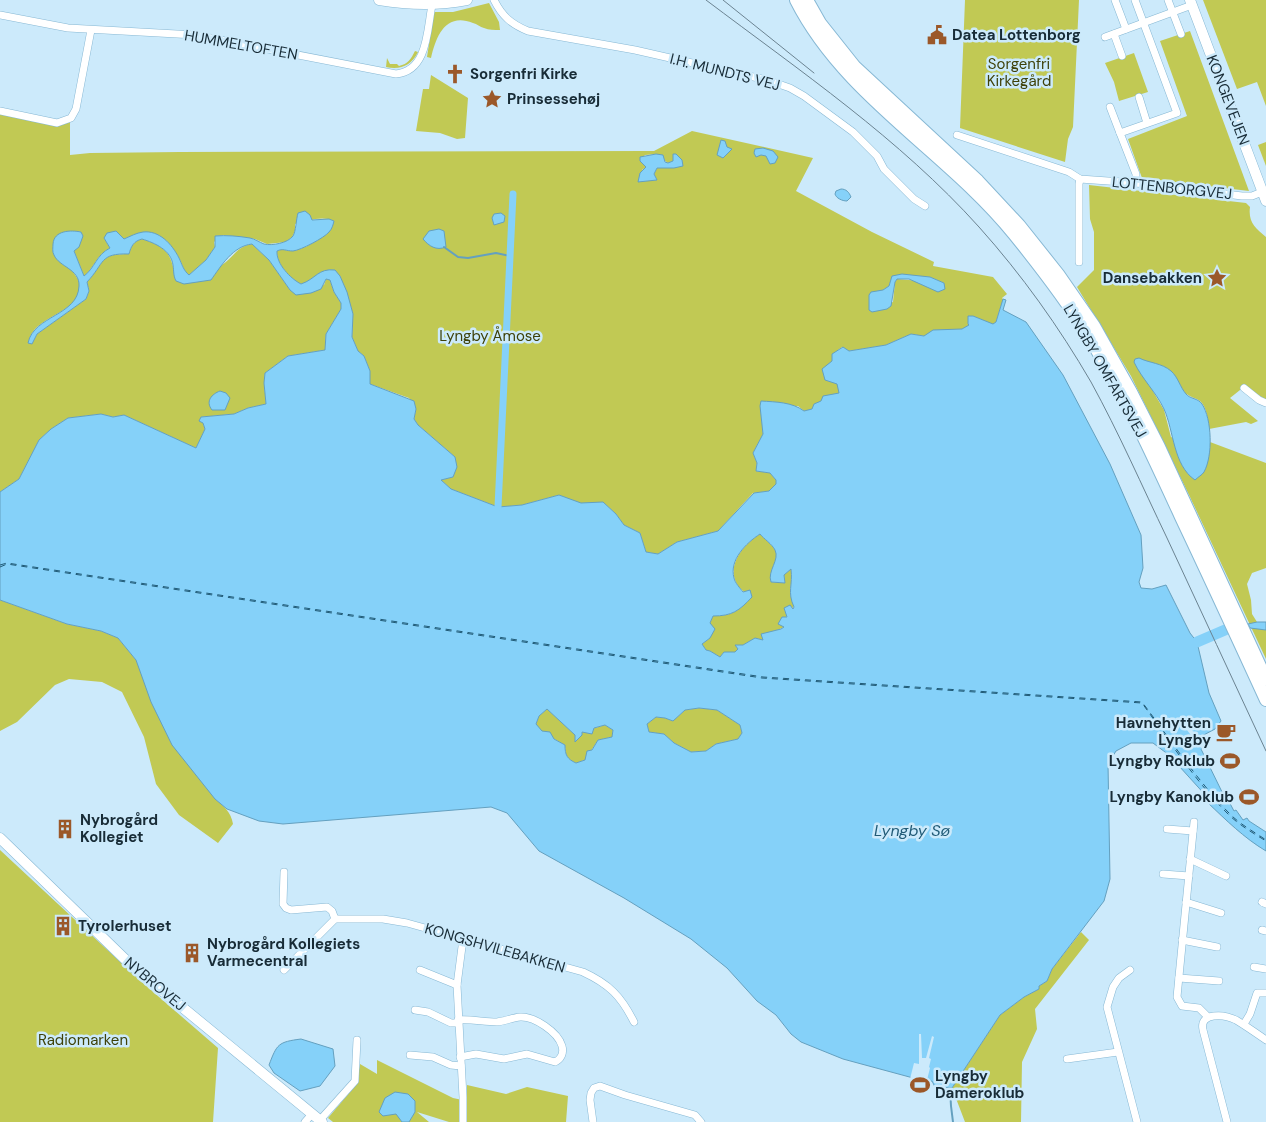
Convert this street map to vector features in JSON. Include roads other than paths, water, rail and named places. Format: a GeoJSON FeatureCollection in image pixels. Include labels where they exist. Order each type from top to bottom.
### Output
{"type":"FeatureCollection","features":[{"type":"Feature","properties":{"kind":"highway","name":"LYNGBY OMFARTSVEJ"},"geometry":{"type":"LineString","coordinates":[[794,0],[835,59],[864,90],[973,188],[1013,232],[1051,281],[1085,331],[1123,396],[1151,451],[1266,700]]}},
{"type":"Feature","properties":{"kind":"highway","name":"LYNGBY OMFARTSVEJ"},"geometry":{"type":"LineString","coordinates":[[809,0],[820,22],[855,67],[978,182],[1019,225],[1058,274],[1094,326],[1159,447],[1266,679]]}},
{"type":"Feature","properties":{"kind":"street"},"geometry":{"type":"LineString","coordinates":[[378,0],[413,5],[432,5],[467,0]]}},
{"type":"Feature","properties":{"kind":"street","name":"I.H. MUNDTS VEJ"},"geometry":{"type":"LineString","coordinates":[[494,0],[503,15],[514,25],[528,31],[635,50],[767,80],[790,88],[853,132],[877,156],[884,169],[914,200],[925,206]]}},
{"type":"Feature","properties":{"kind":"street"},"geometry":{"type":"LineString","coordinates":[[1115,0],[1126,29]]}},
{"type":"Feature","properties":{"kind":"street"},"geometry":{"type":"LineString","coordinates":[[1120,133],[1177,113],[1136,0]]}},
{"type":"Feature","properties":{"kind":"street"},"geometry":{"type":"LineString","coordinates":[[1168,0],[1181,34]]}},
{"type":"Feature","properties":{"kind":"street"},"geometry":{"type":"LineString","coordinates":[[1105,37],[1173,12],[1191,2]]}},
{"type":"Feature","properties":{"kind":"street","name":"KONGEVEJEN"},"geometry":{"type":"LineString","coordinates":[[1191,2],[1264,197]]}},
{"type":"Feature","properties":{"kind":"street","name":"HUMMELTOFTEN"},"geometry":{"type":"LineString","coordinates":[[0,15],[68,28],[195,35],[399,74],[411,70],[422,58],[432,5]]}},
{"type":"Feature","properties":{"kind":"street"},"geometry":{"type":"LineString","coordinates":[[0,112],[57,122],[71,118],[76,109],[91,30]]}},
{"type":"Feature","properties":{"kind":"street"},"geometry":{"type":"LineString","coordinates":[[1114,34],[1122,56]]}},
{"type":"Feature","properties":{"kind":"street"},"geometry":{"type":"LineString","coordinates":[[1138,97],[1148,123]]}},
{"type":"Feature","properties":{"kind":"street"},"geometry":{"type":"LineString","coordinates":[[1110,107],[1136,174],[1136,183]]}},
{"type":"Feature","properties":{"kind":"street","name":"LOTTENBORGVEJ"},"geometry":{"type":"LineString","coordinates":[[957,135],[1069,172],[1080,179],[1264,197]]}},
{"type":"Feature","properties":{"kind":"street"},"geometry":{"type":"LineString","coordinates":[[1079,262],[1080,179]]}},
{"type":"Feature","properties":{"kind":"street"},"geometry":{"type":"LineString","coordinates":[[1244,388],[1266,403]]}},
{"type":"Feature","properties":{"kind":"street"},"geometry":{"type":"LineString","coordinates":[[1194,822],[1178,1001],[1182,1006],[1199,1008],[1206,1018]]}},
{"type":"Feature","properties":{"kind":"street"},"geometry":{"type":"LineString","coordinates":[[1167,829],[1193,831]]}},
{"type":"Feature","properties":{"kind":"street","name":"NYBROVEJ"},"geometry":{"type":"LineString","coordinates":[[0,838],[132,966],[315,1120],[355,1081],[357,1040]]}},
{"type":"Feature","properties":{"kind":"street"},"geometry":{"type":"LineString","coordinates":[[1190,859],[1226,876]]}},
{"type":"Feature","properties":{"kind":"street","name":"KONGSHVILEBAKKEN"},"geometry":{"type":"LineString","coordinates":[[284,872],[283,904],[286,908],[291,910],[326,907],[335,918],[383,919],[401,922],[583,972],[597,979],[617,994],[634,1022]]}},
{"type":"Feature","properties":{"kind":"street"},"geometry":{"type":"LineString","coordinates":[[1163,874],[1188,876]]}},
{"type":"Feature","properties":{"kind":"street"},"geometry":{"type":"LineString","coordinates":[[1186,902],[1220,913]]}},
{"type":"Feature","properties":{"kind":"street"},"geometry":{"type":"LineString","coordinates":[[284,970],[335,918]]}},
{"type":"Feature","properties":{"kind":"street"},"geometry":{"type":"LineString","coordinates":[[463,939],[457,985],[463,1122]]}},
{"type":"Feature","properties":{"kind":"street"},"geometry":{"type":"LineString","coordinates":[[1182,940],[1217,947]]}},
{"type":"Feature","properties":{"kind":"street"},"geometry":{"type":"LineString","coordinates":[[1254,967],[1266,969]]}},
{"type":"Feature","properties":{"kind":"street"},"geometry":{"type":"LineString","coordinates":[[420,970],[457,985]]}},
{"type":"Feature","properties":{"kind":"street"},"geometry":{"type":"LineString","coordinates":[[1130,970],[1119,978],[1113,986],[1107,1007],[1137,1122]]}},
{"type":"Feature","properties":{"kind":"street"},"geometry":{"type":"LineString","coordinates":[[1179,978],[1219,981]]}},
{"type":"Feature","properties":{"kind":"street"},"geometry":{"type":"LineString","coordinates":[[1244,1024],[1250,1014],[1257,992],[1266,994]]}},
{"type":"Feature","properties":{"kind":"street"},"geometry":{"type":"LineString","coordinates":[[415,1010],[428,1012],[451,1023],[474,1019],[498,1022],[519,1017],[529,1018],[551,1030],[560,1040],[563,1048],[562,1056],[555,1062],[527,1054],[504,1058],[476,1054],[460,1057]]}},
{"type":"Feature","properties":{"kind":"street"},"geometry":{"type":"LineString","coordinates":[[1206,1018],[1229,1018],[1244,1024],[1266,1040]]}},
{"type":"Feature","properties":{"kind":"street"},"geometry":{"type":"LineString","coordinates":[[1206,1018],[1202,1026],[1227,1122]]}},
{"type":"Feature","properties":{"kind":"street"},"geometry":{"type":"LineString","coordinates":[[1067,1059],[1118,1052]]}},
{"type":"Feature","properties":{"kind":"street"},"geometry":{"type":"LineString","coordinates":[[410,1055],[433,1057],[451,1065],[461,1066]]}},
{"type":"Feature","properties":{"kind":"street"},"geometry":{"type":"LineString","coordinates":[[593,1122],[591,1093],[594,1088],[600,1086],[695,1115],[701,1122]]}},
{"type":"Feature","properties":{"kind":"water"},"geometry":{"type":"Polygon","coordinates":[[[721,140],[725,141],[727,147],[732,149],[723,158],[717,155],[721,140]]]}},
{"type":"Feature","properties":{"kind":"water"},"geometry":{"type":"Polygon","coordinates":[[[763,148],[773,151],[778,157],[775,163],[770,164],[766,156],[756,157],[755,149],[763,148]]]}},
{"type":"Feature","properties":{"kind":"water"},"geometry":{"type":"Polygon","coordinates":[[[656,154],[663,155],[665,162],[668,163],[673,161],[673,154],[676,154],[682,160],[683,166],[657,168],[654,174],[657,180],[638,182],[640,173],[646,167],[640,161],[640,157],[656,154]]]}},
{"type":"Feature","properties":{"kind":"water"},"geometry":{"type":"Polygon","coordinates":[[[846,190],[851,197],[847,201],[840,199],[835,194],[836,191],[846,190]]]}},
{"type":"Feature","properties":{"kind":"water","name":"Lyngby Sø"},"geometry":{"type":"Polygon","coordinates":[[[305,211],[312,220],[329,219],[334,221],[333,225],[330,231],[307,246],[293,251],[277,251],[279,261],[289,275],[301,284],[321,272],[329,270],[335,270],[340,276],[353,314],[352,337],[358,351],[364,356],[370,371],[370,384],[414,401],[416,409],[414,419],[418,425],[455,457],[457,467],[453,477],[441,480],[451,489],[498,507],[522,505],[559,495],[581,503],[603,502],[616,514],[624,525],[640,533],[646,552],[658,554],[677,542],[718,531],[754,493],[769,491],[776,484],[776,480],[770,473],[756,471],[757,463],[753,453],[763,434],[761,401],[789,404],[804,411],[812,409],[814,404],[821,401],[823,396],[839,393],[837,384],[825,380],[822,369],[832,361],[832,354],[843,347],[849,351],[886,345],[911,334],[924,336],[933,330],[962,329],[969,325],[968,316],[973,316],[993,324],[996,322],[1003,299],[1006,300],[1003,310],[1026,322],[1063,375],[1110,464],[1141,535],[1143,568],[1139,582],[1141,588],[1152,589],[1166,585],[1190,633],[1197,642],[1209,693],[1221,721],[1215,729],[1198,738],[1204,746],[1201,749],[1224,796],[1226,796],[1234,811],[1236,810],[1243,820],[1247,818],[1266,832],[1266,851],[1243,835],[1207,802],[1208,798],[1169,755],[1153,743],[1131,743],[1116,751],[1108,764],[1110,879],[1104,901],[1052,969],[1047,981],[1039,986],[1039,989],[1024,997],[1000,1015],[952,1088],[935,1087],[932,1081],[928,1082],[843,1059],[801,1042],[791,1034],[776,1015],[757,1001],[727,968],[691,939],[624,898],[539,851],[507,813],[491,807],[283,824],[259,821],[227,809],[215,799],[172,745],[151,702],[136,660],[118,638],[101,631],[67,624],[0,600],[0,492],[19,479],[39,440],[51,429],[68,418],[101,414],[113,417],[124,415],[196,448],[205,429],[203,423],[199,421],[201,417],[234,414],[248,408],[266,404],[265,373],[288,356],[325,350],[326,334],[341,309],[341,303],[334,292],[330,280],[326,279],[321,289],[311,293],[296,295],[290,290],[269,260],[252,244],[239,248],[233,253],[211,280],[184,284],[176,281],[172,260],[166,251],[142,239],[133,244],[129,254],[107,257],[87,282],[89,291],[86,299],[37,334],[32,344],[28,343],[38,326],[64,310],[77,296],[79,286],[76,276],[60,263],[53,254],[53,244],[56,236],[68,231],[81,232],[83,236],[79,247],[74,251],[84,276],[102,254],[110,248],[104,238],[107,233],[116,231],[124,239],[143,232],[154,233],[160,236],[173,248],[189,275],[206,260],[215,247],[215,236],[250,238],[267,245],[280,243],[293,236],[298,213],[305,211]],[[760,534],[744,547],[736,559],[733,571],[735,580],[743,592],[750,590],[752,597],[735,612],[713,616],[710,623],[715,629],[710,638],[702,644],[706,650],[720,657],[724,652],[735,652],[738,649],[735,645],[743,645],[755,638],[763,640],[761,634],[784,627],[778,624],[782,617],[787,617],[784,608],[790,605],[793,609],[794,607],[791,593],[791,569],[784,575],[785,583],[771,582],[770,578],[776,554],[772,546],[760,534]],[[699,708],[685,710],[673,721],[656,717],[647,724],[649,732],[664,734],[674,743],[691,752],[706,751],[716,744],[738,739],[742,733],[740,725],[717,710],[699,708]],[[547,709],[539,716],[536,724],[542,731],[550,732],[554,739],[565,745],[567,756],[576,763],[585,760],[587,751],[592,750],[598,740],[612,737],[613,730],[605,725],[594,728],[592,734],[582,732],[582,735],[575,742],[575,735],[547,709]]]}},
{"type":"Feature","properties":{"kind":"water"},"geometry":{"type":"Polygon","coordinates":[[[501,213],[505,216],[504,222],[494,225],[492,218],[494,214],[501,213]]]}},
{"type":"Feature","properties":{"kind":"water"},"geometry":{"type":"Polygon","coordinates":[[[439,229],[444,231],[446,247],[436,248],[430,246],[423,239],[429,231],[439,229]]]}},
{"type":"Feature","properties":{"kind":"water"},"geometry":{"type":"Polygon","coordinates":[[[902,274],[930,277],[944,283],[945,289],[938,292],[909,279],[897,279],[891,306],[887,309],[872,312],[869,310],[869,295],[871,292],[883,290],[889,286],[892,276],[902,274]]]}},
{"type":"Feature","properties":{"kind":"water"},"geometry":{"type":"Polygon","coordinates":[[[1139,358],[1164,366],[1171,371],[1186,394],[1202,404],[1208,419],[1210,447],[1204,472],[1195,480],[1182,466],[1164,409],[1134,362],[1135,359],[1139,358]]]}},
{"type":"Feature","properties":{"kind":"water"},"geometry":{"type":"Polygon","coordinates":[[[220,391],[226,393],[230,398],[225,410],[212,410],[209,404],[210,398],[220,391]]]}},
{"type":"Feature","properties":{"kind":"water"},"geometry":{"type":"Polygon","coordinates":[[[1266,622],[1266,630],[1250,628],[1248,624],[1266,622]]]}},
{"type":"Feature","properties":{"kind":"water"},"geometry":{"type":"Polygon","coordinates":[[[301,1039],[333,1049],[335,1066],[320,1086],[300,1091],[274,1073],[269,1065],[279,1045],[287,1041],[301,1039]]]}},
{"type":"Feature","properties":{"kind":"water"},"geometry":{"type":"Polygon","coordinates":[[[395,1092],[408,1094],[415,1101],[415,1112],[409,1122],[402,1122],[396,1114],[383,1116],[379,1112],[385,1098],[395,1092]]]}},
{"type":"Feature","properties":{"kind":"waterway"},"geometry":{"type":"LineString","coordinates":[[498,507],[513,194]]}},
{"type":"Feature","properties":{"kind":"waterway"},"geometry":{"type":"LineString","coordinates":[[444,247],[458,257],[468,258],[496,253],[510,256]]}},
{"type":"Feature","properties":{"kind":"waterway"},"geometry":{"type":"LineString","coordinates":[[1197,642],[1225,630]]}},
{"type":"Feature","properties":{"kind":"waterway"},"geometry":{"type":"LineString","coordinates":[[950,1088],[953,1122]]}},
{"type":"Feature","properties":{"kind":"tram line"},"geometry":{"type":"LineString","coordinates":[[706,0],[848,107],[916,164],[979,227],[1025,283],[1066,341],[1101,401],[1266,751]]}},
{"type":"Feature","properties":{"kind":"tram line"},"geometry":{"type":"LineString","coordinates":[[723,0],[814,73]]}},
{"type":"Feature","properties":{"kind":"place","name":"Datea Lottenborg"},"geometry":{"type":"Point","coordinates":[937,35]}},
{"type":"Feature","properties":{"kind":"place","name":"Sorgenfri Kirke"},"geometry":{"type":"Point","coordinates":[455,74]}},
{"type":"Feature","properties":{"kind":"place","name":"Prinsessehøj"},"geometry":{"type":"Point","coordinates":[492,99]}},
{"type":"Feature","properties":{"kind":"place","name":"Dansebakken"},"geometry":{"type":"Point","coordinates":[1217,278]}},
{"type":"Feature","properties":{"kind":"place","name":"Havnehytten Lyngby"},"geometry":{"type":"Point","coordinates":[1226,732]}},
{"type":"Feature","properties":{"kind":"place","name":"Lyngby Roklub"},"geometry":{"type":"Point","coordinates":[1230,761]}},
{"type":"Feature","properties":{"kind":"place","name":"Lyngby Kanoklub"},"geometry":{"type":"Point","coordinates":[1249,797]}},
{"type":"Feature","properties":{"kind":"place","name":"Nybrogård Kollegiet"},"geometry":{"type":"Point","coordinates":[65,829]}},
{"type":"Feature","properties":{"kind":"place","name":"Tyrolerhuset"},"geometry":{"type":"Point","coordinates":[63,926]}},
{"type":"Feature","properties":{"kind":"place","name":"Nybrogård Kollegiets Varmecentral"},"geometry":{"type":"Point","coordinates":[192,953]}},
{"type":"Feature","properties":{"kind":"place","name":"Lyngby Dameroklub"},"geometry":{"type":"Point","coordinates":[920,1085]}},
{"type":"Feature","properties":{"kind":"park label","name":"Sorgenfri Kirkegård"},"geometry":{"type":"Point","coordinates":[1019,72]}},
{"type":"Feature","properties":{"kind":"park label","name":"Lyngby Åmose"},"geometry":{"type":"Point","coordinates":[490,336]}},
{"type":"Feature","properties":{"kind":"park label","name":"Radiomarken"},"geometry":{"type":"Point","coordinates":[83,1040]}}]}
